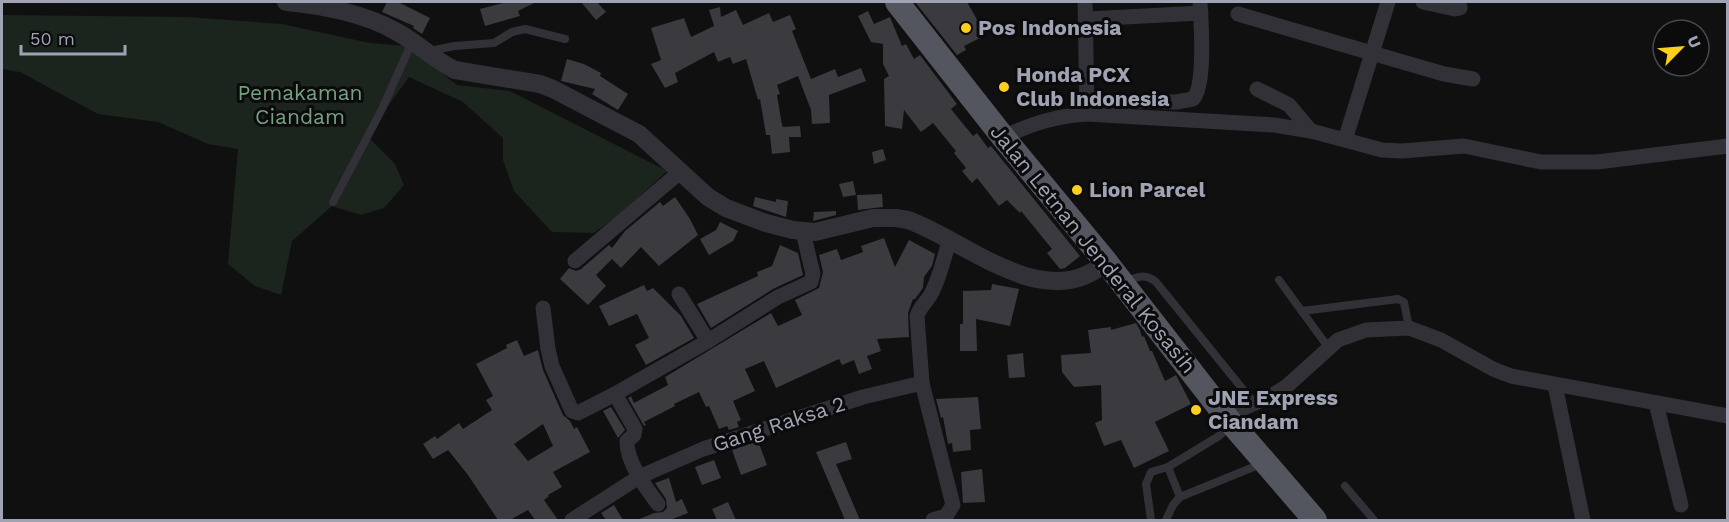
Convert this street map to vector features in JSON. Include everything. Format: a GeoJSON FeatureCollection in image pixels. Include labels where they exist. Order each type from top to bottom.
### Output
{"type":"FeatureCollection","features":[{"type":"Feature","properties":{"kind":"highway","name":"Jalan Letnan Jenderal Kosasih"},"geometry":{"type":"LineString","coordinates":[[897,2],[1003,137],[1106,262],[1229,420],[1315,520]]}},
{"type":"Feature","properties":{"kind":"street"},"geometry":{"type":"LineString","coordinates":[[286,2],[368,18],[398,32],[455,70],[540,84],[554,89],[649,141],[708,197],[726,208],[774,226],[815,232],[873,218],[896,218],[917,223],[949,241],[1020,274],[1049,282],[1077,279],[1098,269],[1106,262]]}},
{"type":"Feature","properties":{"kind":"street"},"geometry":{"type":"LineString","coordinates":[[1085,2],[1087,107]]}},
{"type":"Feature","properties":{"kind":"street"},"geometry":{"type":"LineString","coordinates":[[1345,140],[1388,2]]}},
{"type":"Feature","properties":{"kind":"street"},"geometry":{"type":"LineString","coordinates":[[1423,2],[1459,9],[1460,2]]}},
{"type":"Feature","properties":{"kind":"street"},"geometry":{"type":"LineString","coordinates":[[1003,137],[1044,120],[1087,107],[1176,102],[1193,99],[1199,91],[1201,77],[1200,7],[1087,19]]}},
{"type":"Feature","properties":{"kind":"street"},"geometry":{"type":"LineString","coordinates":[[1238,14],[1444,74],[1473,79]]}},
{"type":"Feature","properties":{"kind":"street"},"geometry":{"type":"LineString","coordinates":[[1257,89],[1289,105],[1311,131]]}},
{"type":"Feature","properties":{"kind":"street"},"geometry":{"type":"LineString","coordinates":[[1087,107],[1274,125],[1311,131],[1367,147],[1393,151],[1464,146],[1541,162],[1630,159],[1728,146]]}},
{"type":"Feature","properties":{"kind":"street"},"geometry":{"type":"LineString","coordinates":[[575,261],[680,172]]}},
{"type":"Feature","properties":{"kind":"street"},"geometry":{"type":"LineString","coordinates":[[543,308],[550,358],[572,411],[578,413],[708,341],[778,297],[811,282],[813,274],[803,232]]}},
{"type":"Feature","properties":{"kind":"street"},"geometry":{"type":"LineString","coordinates":[[933,520],[954,514],[922,383],[917,316],[934,288],[949,241]]}},
{"type":"Feature","properties":{"kind":"street"},"geometry":{"type":"LineString","coordinates":[[679,294],[708,341]]}},
{"type":"Feature","properties":{"kind":"street"},"geometry":{"type":"LineString","coordinates":[[1229,420],[1254,403],[1287,386],[1328,346],[1347,335],[1366,330],[1409,328],[1450,344],[1501,373],[1728,416]]}},
{"type":"Feature","properties":{"kind":"street","name":"Gang Raksa 2"},"geometry":{"type":"LineString","coordinates":[[572,520],[639,477],[703,449],[863,397],[922,383]]}},
{"type":"Feature","properties":{"kind":"street"},"geometry":{"type":"LineString","coordinates":[[1555,385],[1583,520]]}},
{"type":"Feature","properties":{"kind":"street"},"geometry":{"type":"LineString","coordinates":[[615,394],[635,429],[634,435],[626,444],[639,477],[658,504]]}},
{"type":"Feature","properties":{"kind":"street"},"geometry":{"type":"LineString","coordinates":[[1656,403],[1681,505]]}},
{"type":"Feature","properties":{"kind":"lane"},"geometry":{"type":"LineString","coordinates":[[333,202],[382,109],[419,47],[494,43],[512,32],[525,29],[566,39]]}},
{"type":"Feature","properties":{"kind":"lane"},"geometry":{"type":"LineString","coordinates":[[1122,283],[1142,276],[1156,282],[1254,403]]}},
{"type":"Feature","properties":{"kind":"lane"},"geometry":{"type":"LineString","coordinates":[[1279,280],[1328,346]]}},
{"type":"Feature","properties":{"kind":"lane"},"geometry":{"type":"LineString","coordinates":[[1302,311],[1398,299],[1404,302],[1409,328]]}},
{"type":"Feature","properties":{"kind":"lane"},"geometry":{"type":"LineString","coordinates":[[1151,520],[1147,479],[1151,472],[1168,466],[1219,436],[1229,420]]}},
{"type":"Feature","properties":{"kind":"lane"},"geometry":{"type":"LineString","coordinates":[[1166,520],[1173,505],[1180,497],[1265,462]]}},
{"type":"Feature","properties":{"kind":"lane"},"geometry":{"type":"LineString","coordinates":[[1168,466],[1180,497]]}},
{"type":"Feature","properties":{"kind":"lane"},"geometry":{"type":"LineString","coordinates":[[1346,486],[1374,520]]}},
{"type":"Feature","properties":{"kind":"green space","name":"Pemakaman Ciandam"},"geometry":{"type":"Polygon","coordinates":[[[2,15],[187,17],[282,24],[370,43],[408,46],[457,85],[510,91],[667,171],[619,215],[594,233],[552,232],[514,191],[503,160],[503,138],[463,102],[409,77],[368,137],[395,164],[404,185],[384,208],[361,215],[332,206],[292,241],[281,295],[255,286],[228,264],[238,149],[208,144],[158,122],[98,114],[20,72],[2,69],[2,15]]]}},
{"type":"Feature","properties":{"kind":"building"},"geometry":{"type":"Polygon","coordinates":[[[387,2],[398,2],[430,18],[422,34],[413,28],[414,26],[382,12],[387,2]]]}},
{"type":"Feature","properties":{"kind":"building"},"geometry":{"type":"Polygon","coordinates":[[[507,2],[536,2],[518,11],[520,16],[485,26],[480,9],[507,2]]]}},
{"type":"Feature","properties":{"kind":"building"},"geometry":{"type":"Polygon","coordinates":[[[581,2],[597,2],[606,12],[596,20],[581,2]]]}},
{"type":"Feature","properties":{"kind":"building"},"geometry":{"type":"Polygon","coordinates":[[[915,2],[967,2],[986,35],[964,46],[966,50],[957,55],[915,2]]]}},
{"type":"Feature","properties":{"kind":"building"},"geometry":{"type":"Polygon","coordinates":[[[720,7],[721,17],[736,10],[743,25],[769,13],[773,22],[790,15],[796,29],[792,31],[811,79],[835,69],[838,77],[861,68],[866,81],[829,95],[830,123],[812,124],[811,110],[798,76],[777,85],[780,94],[777,95],[782,125],[783,127],[800,126],[801,137],[789,137],[790,152],[772,154],[770,135],[766,135],[760,99],[758,100],[746,59],[733,64],[730,57],[718,62],[714,52],[675,73],[678,82],[665,88],[651,64],[661,60],[651,28],[684,18],[691,37],[714,26],[709,10],[720,7]]]}},
{"type":"Feature","properties":{"kind":"building"},"geometry":{"type":"Polygon","coordinates":[[[868,11],[874,24],[890,17],[902,46],[906,44],[914,59],[920,55],[957,104],[951,109],[973,136],[977,133],[988,148],[991,146],[1080,256],[1065,268],[1060,269],[1047,253],[1052,249],[1021,211],[1020,213],[1007,200],[999,206],[977,178],[972,183],[962,171],[966,168],[954,153],[956,151],[933,123],[921,132],[904,110],[902,129],[885,126],[884,79],[889,76],[883,64],[883,44],[871,42],[858,16],[868,11]]]}},
{"type":"Feature","properties":{"kind":"building"},"geometry":{"type":"Polygon","coordinates":[[[567,59],[584,64],[601,73],[600,76],[628,94],[618,110],[592,94],[595,89],[561,81],[567,59]]]}},
{"type":"Feature","properties":{"kind":"building"},"geometry":{"type":"Polygon","coordinates":[[[883,149],[886,160],[874,164],[872,152],[883,149]]]}},
{"type":"Feature","properties":{"kind":"building"},"geometry":{"type":"Polygon","coordinates":[[[853,181],[856,195],[843,197],[839,184],[853,181]]]}},
{"type":"Feature","properties":{"kind":"building"},"geometry":{"type":"Polygon","coordinates":[[[882,194],[883,207],[858,210],[857,195],[882,194]]]}},
{"type":"Feature","properties":{"kind":"building"},"geometry":{"type":"Polygon","coordinates":[[[675,197],[698,235],[659,266],[641,247],[621,268],[612,259],[596,275],[606,286],[588,305],[560,279],[569,268],[576,271],[581,269],[609,245],[612,248],[625,231],[660,202],[663,206],[675,197]]]}},
{"type":"Feature","properties":{"kind":"building"},"geometry":{"type":"Polygon","coordinates":[[[755,197],[776,202],[776,199],[788,201],[786,217],[753,206],[755,197]]]}},
{"type":"Feature","properties":{"kind":"building"},"geometry":{"type":"Polygon","coordinates":[[[836,211],[836,215],[813,221],[814,212],[836,211]]]}},
{"type":"Feature","properties":{"kind":"building"},"geometry":{"type":"Polygon","coordinates":[[[720,222],[738,231],[733,241],[709,255],[700,239],[716,230],[720,222]]]}},
{"type":"Feature","properties":{"kind":"building"},"geometry":{"type":"Polygon","coordinates":[[[884,238],[895,267],[909,240],[935,254],[932,266],[924,277],[923,288],[913,299],[908,313],[909,337],[877,339],[881,351],[867,356],[872,369],[859,374],[854,360],[842,365],[839,359],[776,388],[764,361],[745,369],[755,391],[733,401],[741,420],[737,422],[739,427],[729,430],[727,426],[719,429],[709,406],[706,407],[699,392],[644,422],[646,425],[644,426],[628,398],[631,396],[634,403],[668,385],[665,377],[771,313],[778,326],[802,315],[795,300],[819,288],[823,272],[819,255],[837,249],[841,260],[863,252],[861,246],[884,238]]]}},
{"type":"Feature","properties":{"kind":"building"},"geometry":{"type":"Polygon","coordinates":[[[780,245],[798,253],[803,275],[773,289],[711,328],[697,304],[758,276],[757,272],[772,266],[780,245]]]}},
{"type":"Feature","properties":{"kind":"building"},"geometry":{"type":"Polygon","coordinates":[[[992,284],[1019,289],[1010,326],[976,319],[977,351],[960,351],[963,291],[991,290],[992,284]]]}},
{"type":"Feature","properties":{"kind":"building"},"geometry":{"type":"Polygon","coordinates":[[[644,285],[647,291],[653,288],[681,316],[694,338],[646,365],[635,345],[649,338],[637,314],[609,326],[599,306],[644,285]]]}},
{"type":"Feature","properties":{"kind":"building"},"geometry":{"type":"Polygon","coordinates":[[[1136,323],[1165,381],[1176,375],[1191,404],[1155,422],[1169,451],[1134,468],[1121,440],[1104,446],[1095,423],[1102,420],[1101,385],[1074,387],[1062,372],[1061,355],[1091,353],[1088,330],[1111,327],[1111,330],[1136,323]]]}},
{"type":"Feature","properties":{"kind":"building"},"geometry":{"type":"Polygon","coordinates":[[[517,340],[524,356],[538,350],[543,370],[563,415],[574,429],[577,427],[590,452],[553,472],[562,487],[544,500],[558,520],[535,520],[528,510],[510,520],[498,520],[448,450],[433,459],[423,444],[435,436],[437,439],[459,423],[463,429],[492,410],[486,400],[493,396],[476,364],[507,348],[506,345],[517,340]],[[543,424],[514,444],[528,461],[553,446],[543,424]]]}},
{"type":"Feature","properties":{"kind":"building"},"geometry":{"type":"Polygon","coordinates":[[[1023,353],[1025,377],[1009,378],[1007,355],[1023,353]]]}},
{"type":"Feature","properties":{"kind":"building"},"geometry":{"type":"Polygon","coordinates":[[[978,397],[981,429],[970,430],[971,450],[953,452],[952,443],[948,444],[943,417],[941,418],[936,399],[978,397]]]}},
{"type":"Feature","properties":{"kind":"building"},"geometry":{"type":"Polygon","coordinates":[[[611,407],[625,430],[618,438],[603,411],[611,407]]]}},
{"type":"Feature","properties":{"kind":"building"},"geometry":{"type":"Polygon","coordinates":[[[758,441],[767,465],[741,475],[732,450],[758,441]]]}},
{"type":"Feature","properties":{"kind":"building"},"geometry":{"type":"Polygon","coordinates":[[[846,442],[852,459],[836,464],[860,520],[845,520],[816,452],[846,442]]]}},
{"type":"Feature","properties":{"kind":"building"},"geometry":{"type":"Polygon","coordinates":[[[714,460],[721,478],[702,485],[695,467],[714,460]]]}},
{"type":"Feature","properties":{"kind":"building"},"geometry":{"type":"Polygon","coordinates":[[[982,469],[985,502],[963,503],[961,472],[982,469]]]}},
{"type":"Feature","properties":{"kind":"building"},"geometry":{"type":"Polygon","coordinates":[[[669,478],[676,502],[682,499],[688,513],[670,520],[637,520],[663,512],[667,508],[666,499],[655,483],[669,478]]]}},
{"type":"Feature","properties":{"kind":"building"},"geometry":{"type":"Polygon","coordinates":[[[728,502],[736,520],[717,520],[712,509],[728,502]]]}},
{"type":"Feature","properties":{"kind":"building"},"geometry":{"type":"Polygon","coordinates":[[[614,505],[623,520],[606,520],[601,513],[614,505]]]}},
{"type":"Feature","properties":{"kind":"place","name":"Pos Indonesia"},"geometry":{"type":"Point","coordinates":[966,28]}},
{"type":"Feature","properties":{"kind":"place","name":"Honda PCX Club Indonesia"},"geometry":{"type":"Point","coordinates":[1004,87]}},
{"type":"Feature","properties":{"kind":"place","name":"Lion Parcel"},"geometry":{"type":"Point","coordinates":[1077,190]}},
{"type":"Feature","properties":{"kind":"place","name":"JNE Express Ciandam"},"geometry":{"type":"Point","coordinates":[1196,410]}}]}
